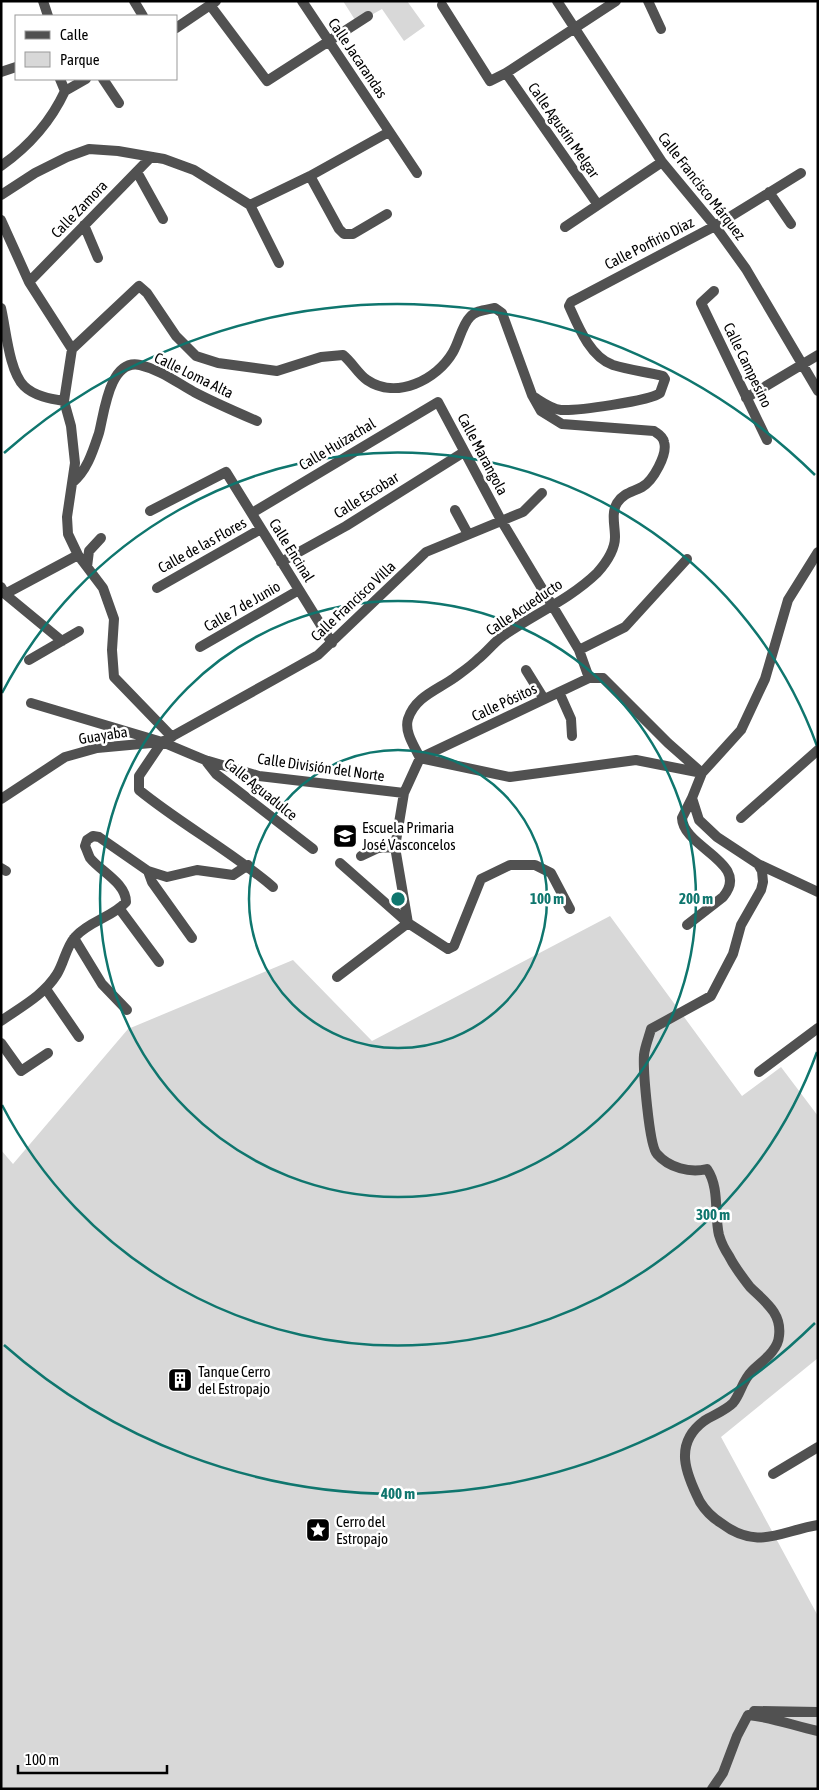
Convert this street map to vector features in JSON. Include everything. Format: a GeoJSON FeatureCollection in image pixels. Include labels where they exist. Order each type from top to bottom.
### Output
{"type":"FeatureCollection","features":[{"type":"Feature","properties":{"kind":"street"},"geometry":{"type":"LineString","coordinates":[[43,1],[48,15]]}},
{"type":"Feature","properties":{"kind":"street"},"geometry":{"type":"LineString","coordinates":[[134,1],[142,15]]}},
{"type":"Feature","properties":{"kind":"street","name":"Calle Jacarandas"},"geometry":{"type":"LineString","coordinates":[[302,1],[416,173]]}},
{"type":"Feature","properties":{"kind":"street","name":"Calle Francisco Márquez"},"geometry":{"type":"LineString","coordinates":[[557,1],[662,162],[715,226],[746,269],[818,391]]}},
{"type":"Feature","properties":{"kind":"street"},"geometry":{"type":"LineString","coordinates":[[442,5],[490,81],[506,74],[616,1]]}},
{"type":"Feature","properties":{"kind":"street"},"geometry":{"type":"LineString","coordinates":[[648,1],[661,30]]}},
{"type":"Feature","properties":{"kind":"street"},"geometry":{"type":"LineString","coordinates":[[178,26],[208,4],[267,80],[368,16]]}},
{"type":"Feature","properties":{"kind":"street"},"geometry":{"type":"LineString","coordinates":[[2,71],[15,67]]}},
{"type":"Feature","properties":{"kind":"street","name":"Calle Agustín Melgar"},"geometry":{"type":"LineString","coordinates":[[506,74],[598,204]]}},
{"type":"Feature","properties":{"kind":"street"},"geometry":{"type":"LineString","coordinates":[[60,80],[65,92]]}},
{"type":"Feature","properties":{"kind":"street"},"geometry":{"type":"LineString","coordinates":[[1,166],[38,132],[56,111],[65,92],[84,80]]}},
{"type":"Feature","properties":{"kind":"street"},"geometry":{"type":"LineString","coordinates":[[104,80],[119,103]]}},
{"type":"Feature","properties":{"kind":"street"},"geometry":{"type":"LineString","coordinates":[[250,205],[310,176],[389,132]]}},
{"type":"Feature","properties":{"kind":"street"},"geometry":{"type":"LineString","coordinates":[[1,195],[51,165],[90,149],[118,151],[164,159],[194,170],[250,205],[279,263]]}},
{"type":"Feature","properties":{"kind":"street","name":"Calle Zamora"},"geometry":{"type":"LineString","coordinates":[[29,282],[150,158]]}},
{"type":"Feature","properties":{"kind":"street"},"geometry":{"type":"LineString","coordinates":[[565,227],[662,162]]}},
{"type":"Feature","properties":{"kind":"street"},"geometry":{"type":"LineString","coordinates":[[137,172],[164,219]]}},
{"type":"Feature","properties":{"kind":"street","name":"Calle Porfirio Díaz"},"geometry":{"type":"LineString","coordinates":[[532,395],[550,407],[562,410],[616,404],[657,396],[663,388],[664,378],[612,365],[601,358],[579,328],[570,304],[573,300],[715,226],[802,173]]}},
{"type":"Feature","properties":{"kind":"street"},"geometry":{"type":"LineString","coordinates":[[310,176],[339,229],[344,234],[352,234],[387,214]]}},
{"type":"Feature","properties":{"kind":"street"},"geometry":{"type":"LineString","coordinates":[[769,192],[790,224]]}},
{"type":"Feature","properties":{"kind":"street"},"geometry":{"type":"LineString","coordinates":[[1,220],[29,282],[72,348],[64,401],[71,426],[75,463],[67,517],[68,534],[78,555],[102,588],[114,619],[112,650],[114,677],[172,737]]}},
{"type":"Feature","properties":{"kind":"street"},"geometry":{"type":"LineString","coordinates":[[84,225],[98,258]]}},
{"type":"Feature","properties":{"kind":"street","name":"Calle Acueducto"},"geometry":{"type":"LineString","coordinates":[[72,348],[139,286],[147,292],[176,336],[196,356],[218,363],[277,371],[322,357],[343,355],[367,380],[390,389],[414,386],[435,374],[452,354],[468,318],[478,311],[495,308],[502,313],[532,395],[541,411],[562,424],[643,429],[654,431],[662,437],[665,443],[664,453],[655,472],[643,487],[626,493],[617,503],[614,516],[615,539],[611,555],[597,572],[554,607],[500,638],[478,659],[452,679],[426,695],[414,707],[407,721],[408,732],[420,758]]}},
{"type":"Feature","properties":{"kind":"street","name":"Calle Campesino"},"geometry":{"type":"LineString","coordinates":[[714,291],[701,303],[767,440]]}},
{"type":"Feature","properties":{"kind":"street"},"geometry":{"type":"LineString","coordinates":[[1,308],[15,371],[24,387],[46,398],[64,401]]}},
{"type":"Feature","properties":{"kind":"street"},"geometry":{"type":"LineString","coordinates":[[746,398],[818,355]]}},
{"type":"Feature","properties":{"kind":"street","name":"Calle Loma Alta"},"geometry":{"type":"LineString","coordinates":[[72,483],[86,468],[99,433],[110,388],[117,376],[125,368],[137,365],[161,372],[202,396],[257,421]]}},
{"type":"Feature","properties":{"kind":"street","name":"Calle Marangola"},"geometry":{"type":"LineString","coordinates":[[438,402],[502,520],[578,650],[589,678]]}},
{"type":"Feature","properties":{"kind":"street","name":"Calle Huizachal"},"geometry":{"type":"LineString","coordinates":[[252,513],[438,402]]}},
{"type":"Feature","properties":{"kind":"street","name":"Calle Escobar"},"geometry":{"type":"LineString","coordinates":[[281,562],[346,526],[464,452]]}},
{"type":"Feature","properties":{"kind":"street","name":"Calle Encinal"},"geometry":{"type":"LineString","coordinates":[[150,511],[226,472],[332,643]]}},
{"type":"Feature","properties":{"kind":"street","name":"Calle Marangola"},"geometry":{"type":"LineString","coordinates":[[502,520],[523,512],[542,493]]}},
{"type":"Feature","properties":{"kind":"street"},"geometry":{"type":"LineString","coordinates":[[455,510],[468,534]]}},
{"type":"Feature","properties":{"kind":"street","name":"Calle Francisco Villa"},"geometry":{"type":"LineString","coordinates":[[162,742],[318,655],[426,552],[502,520]]}},
{"type":"Feature","properties":{"kind":"street","name":"Calle de las Flores"},"geometry":{"type":"LineString","coordinates":[[157,588],[261,529]]}},
{"type":"Feature","properties":{"kind":"street"},"geometry":{"type":"LineString","coordinates":[[87,567],[89,551],[101,538]]}},
{"type":"Feature","properties":{"kind":"street"},"geometry":{"type":"LineString","coordinates":[[687,925],[728,892],[731,881],[724,867],[684,828],[682,818],[702,773],[741,730],[764,679],[788,600],[818,552]]}},
{"type":"Feature","properties":{"kind":"street"},"geometry":{"type":"LineString","coordinates":[[62,641],[3,590],[78,555]]}},
{"type":"Feature","properties":{"kind":"street"},"geometry":{"type":"LineString","coordinates":[[578,650],[625,627],[687,559]]}},
{"type":"Feature","properties":{"kind":"street","name":"Calle 7 de Junio"},"geometry":{"type":"LineString","coordinates":[[200,647],[299,590]]}},
{"type":"Feature","properties":{"kind":"street"},"geometry":{"type":"LineString","coordinates":[[29,660],[78,631]]}},
{"type":"Feature","properties":{"kind":"street"},"geometry":{"type":"LineString","coordinates":[[526,670],[544,699]]}},
{"type":"Feature","properties":{"kind":"street","name":"Calle Pósitos"},"geometry":{"type":"LineString","coordinates":[[420,758],[589,678],[603,678],[668,743],[702,773]]}},
{"type":"Feature","properties":{"kind":"street"},"geometry":{"type":"LineString","coordinates":[[559,692],[571,720],[572,736]]}},
{"type":"Feature","properties":{"kind":"street","name":"Calle Aguadulce"},"geometry":{"type":"LineString","coordinates":[[31,703],[162,742],[205,760],[216,774],[313,849]]}},
{"type":"Feature","properties":{"kind":"street"},"geometry":{"type":"LineString","coordinates":[[162,742],[139,776],[139,790],[174,818],[248,865],[273,887]]}},
{"type":"Feature","properties":{"kind":"street","name":"Guayaba"},"geometry":{"type":"LineString","coordinates":[[1,799],[65,757],[97,748],[162,742]]}},
{"type":"Feature","properties":{"kind":"street"},"geometry":{"type":"LineString","coordinates":[[741,818],[818,750]]}},
{"type":"Feature","properties":{"kind":"street"},"geometry":{"type":"LineString","coordinates":[[408,923],[395,847],[404,793],[420,758],[510,777],[636,760],[702,773]]}},
{"type":"Feature","properties":{"kind":"street","name":"Calle División del Norte"},"geometry":{"type":"LineString","coordinates":[[205,760],[259,776],[404,793]]}},
{"type":"Feature","properties":{"kind":"street"},"geometry":{"type":"LineString","coordinates":[[692,798],[695,812],[707,829],[758,864],[818,892]]}},
{"type":"Feature","properties":{"kind":"street"},"geometry":{"type":"LineString","coordinates":[[1,1021],[46,990],[58,973],[74,938],[87,926],[126,902],[126,897],[115,882],[90,858],[85,846],[87,840],[93,836],[99,837],[148,871],[167,878],[196,870],[233,875],[248,865]]}},
{"type":"Feature","properties":{"kind":"street"},"geometry":{"type":"LineString","coordinates":[[361,856],[378,848],[395,847]]}},
{"type":"Feature","properties":{"kind":"street"},"geometry":{"type":"LineString","coordinates":[[340,863],[408,923],[443,948],[448,949],[454,946],[481,879],[510,865],[535,865],[551,873],[570,909]]}},
{"type":"Feature","properties":{"kind":"street"},"geometry":{"type":"LineString","coordinates":[[758,864],[762,872],[761,890],[741,925],[733,954],[718,986],[711,996],[651,1029],[644,1056],[649,1131],[656,1154],[678,1168],[696,1171],[707,1169],[710,1174],[719,1236],[733,1262],[750,1286],[772,1307],[780,1324],[779,1339],[772,1352],[749,1374],[731,1405],[694,1430],[684,1447],[686,1470],[703,1506],[716,1520],[729,1529],[748,1537],[777,1537],[818,1525]]}},
{"type":"Feature","properties":{"kind":"street"},"geometry":{"type":"LineString","coordinates":[[148,871],[152,882],[192,938]]}},
{"type":"Feature","properties":{"kind":"street"},"geometry":{"type":"LineString","coordinates":[[119,908],[159,962]]}},
{"type":"Feature","properties":{"kind":"street"},"geometry":{"type":"LineString","coordinates":[[337,977],[408,923]]}},
{"type":"Feature","properties":{"kind":"street"},"geometry":{"type":"LineString","coordinates":[[74,938],[102,984],[127,1010]]}},
{"type":"Feature","properties":{"kind":"street"},"geometry":{"type":"LineString","coordinates":[[46,990],[79,1037]]}},
{"type":"Feature","properties":{"kind":"street"},"geometry":{"type":"LineString","coordinates":[[759,1072],[817,1029]]}},
{"type":"Feature","properties":{"kind":"street"},"geometry":{"type":"LineString","coordinates":[[1,1043],[21,1071],[48,1053]]}},
{"type":"Feature","properties":{"kind":"street"},"geometry":{"type":"LineString","coordinates":[[773,1474],[818,1447]]}},
{"type":"Feature","properties":{"kind":"street"},"geometry":{"type":"LineString","coordinates":[[712,1789],[723,1773],[737,1736],[748,1716],[756,1710],[818,1712]]}},
{"type":"Feature","properties":{"kind":"street"},"geometry":{"type":"LineString","coordinates":[[748,1716],[769,1717],[799,1727],[818,1730]]}},
{"type":"Feature","properties":{"kind":"green space"},"geometry":{"type":"Polygon","coordinates":[[[343,1],[407,1],[425,26],[404,41],[382,9],[357,23],[343,1]]]}},
{"type":"Feature","properties":{"kind":"green space"},"geometry":{"type":"Polygon","coordinates":[[[610,916],[742,1096],[781,1067],[818,1116],[818,1358],[721,1437],[818,1616],[818,1789],[1,1789],[1,1150],[13,1164],[128,1029],[293,960],[372,1041],[610,916]]]}},
{"type":"Feature","properties":{"kind":"place","name":"Escuela Primaria José Vasconcelos"},"geometry":{"type":"Point","coordinates":[345,836]}},
{"type":"Feature","properties":{"kind":"place","name":"Tanque Cerro del Estropajo"},"geometry":{"type":"Point","coordinates":[180,1380]}},
{"type":"Feature","properties":{"kind":"place","name":"Cerro del Estropajo"},"geometry":{"type":"Point","coordinates":[318,1530]}}]}
